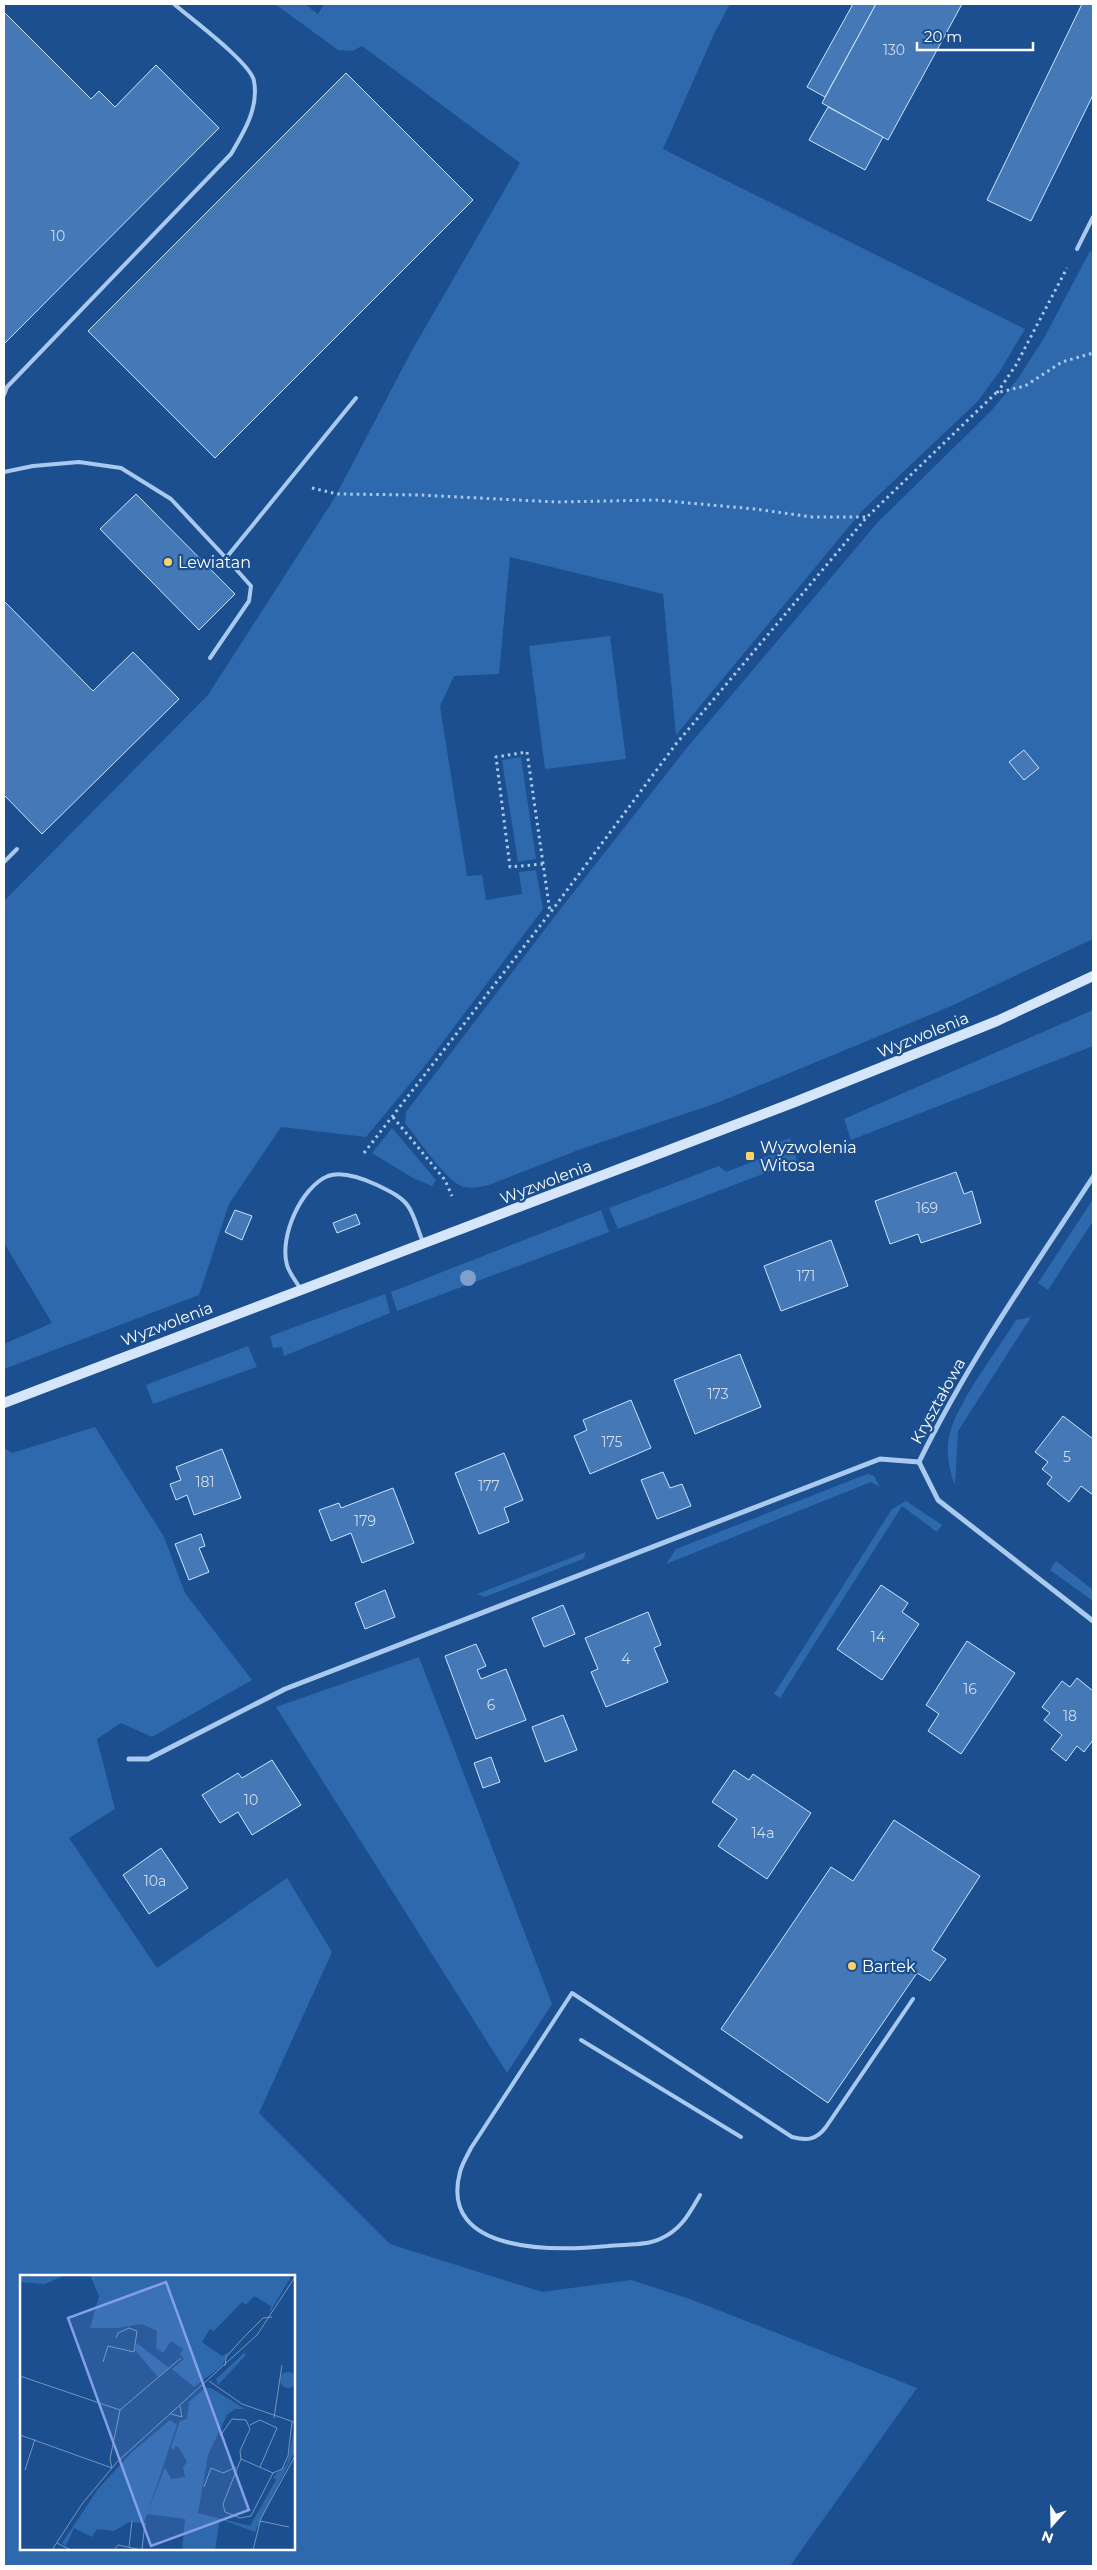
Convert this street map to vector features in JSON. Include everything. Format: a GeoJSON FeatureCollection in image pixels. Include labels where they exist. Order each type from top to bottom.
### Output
{"type":"FeatureCollection","features":[{"type":"Feature","properties":{"kind":"street","name":"Wyzwolenia"},"geometry":{"type":"LineString","coordinates":[[4,1403],[184,1333],[302,1291],[928,1049],[997,1021],[1093,976]]}},
{"type":"Feature","properties":{"kind":"street","name":"Kryształowa"},"geometry":{"type":"LineString","coordinates":[[1093,1177],[997,1324],[939,1422],[919,1462],[938,1500],[1093,1621]]}},
{"type":"Feature","properties":{"kind":"street"},"geometry":{"type":"LineString","coordinates":[[129,1759],[148,1759],[285,1689],[880,1459],[919,1462]]}},
{"type":"Feature","properties":{"kind":"lane"},"geometry":{"type":"LineString","coordinates":[[4,395],[7,387],[231,154],[247,127],[254,105],[254,80],[246,65],[174,4]]}},
{"type":"Feature","properties":{"kind":"lane"},"geometry":{"type":"LineString","coordinates":[[1076,249],[1093,217]]}},
{"type":"Feature","properties":{"kind":"lane"},"geometry":{"type":"LineString","coordinates":[[226,558],[356,398]]}},
{"type":"Feature","properties":{"kind":"lane"},"geometry":{"type":"LineString","coordinates":[[4,472],[33,466],[79,462],[121,468],[171,500],[251,586],[250,601],[210,658]]}},
{"type":"Feature","properties":{"kind":"lane"},"geometry":{"type":"LineString","coordinates":[[4,862],[17,849]]}},
{"type":"Feature","properties":{"kind":"lane"},"geometry":{"type":"LineString","coordinates":[[302,1291],[287,1264],[287,1243],[292,1220],[300,1202],[313,1185],[329,1176],[349,1176],[370,1182],[391,1192],[408,1206],[424,1244]]}},
{"type":"Feature","properties":{"kind":"lane"},"geometry":{"type":"LineString","coordinates":[[700,2195],[684,2223],[658,2240],[587,2248],[531,2248],[485,2235],[469,2222],[462,2211],[458,2193],[460,2172],[471,2148],[572,1993],[792,2137],[806,2141],[819,2136],[826,2127],[913,1999]]}},
{"type":"Feature","properties":{"kind":"lane"},"geometry":{"type":"LineString","coordinates":[[581,2040],[741,2137]]}},
{"type":"Feature","properties":{"kind":"path"},"geometry":{"type":"LineString","coordinates":[[364,1153],[550,913],[676,744],[867,517],[996,394],[1016,365],[1076,249]]}},
{"type":"Feature","properties":{"kind":"path"},"geometry":{"type":"LineString","coordinates":[[996,394],[1026,386],[1062,362],[1093,353]]}},
{"type":"Feature","properties":{"kind":"path"},"geometry":{"type":"LineString","coordinates":[[289,481],[337,494],[420,495],[556,502],[656,500],[738,507],[812,517],[867,517]]}},
{"type":"Feature","properties":{"kind":"path"},"geometry":{"type":"LineString","coordinates":[[543,864],[510,868],[496,757],[526,752],[543,864],[550,913]]}},
{"type":"Feature","properties":{"kind":"path"},"geometry":{"type":"LineString","coordinates":[[392,1117],[445,1180],[452,1196]]}},
{"type":"Feature","properties":{"kind":"shaded area"},"geometry":{"type":"Polygon","coordinates":[[[275,4],[305,4],[318,14],[324,4],[730,4],[714,34],[663,149],[1025,329],[1000,371],[978,401],[862,511],[676,735],[663,594],[510,557],[499,674],[454,676],[440,706],[467,876],[482,875],[486,900],[522,894],[519,872],[536,870],[543,909],[424,1067],[366,1137],[281,1127],[229,1204],[199,1295],[4,1369],[4,1344],[52,1323],[4,1243],[4,901],[208,695],[334,499],[410,354],[520,163],[362,46],[352,51],[338,50],[275,4]]]}},
{"type":"Feature","properties":{"kind":"shaded area"},"geometry":{"type":"Polygon","coordinates":[[[1090,251],[1093,253],[1093,939],[949,1007],[717,1103],[581,1149],[489,1185],[470,1188],[459,1185],[438,1165],[405,1123],[406,1112],[555,916],[685,750],[878,522],[991,411],[1017,380],[1044,338],[1090,251]]]}},
{"type":"Feature","properties":{"kind":"shaded area"},"geometry":{"type":"Polygon","coordinates":[[[610,636],[626,759],[545,769],[529,646],[610,636]]]}},
{"type":"Feature","properties":{"kind":"shaded area"},"geometry":{"type":"Polygon","coordinates":[[[521,757],[536,859],[518,862],[502,760],[521,757]]]}},
{"type":"Feature","properties":{"kind":"shaded area"},"geometry":{"type":"Polygon","coordinates":[[[1093,1010],[1093,1046],[851,1140],[844,1119],[1093,1010]]]}},
{"type":"Feature","properties":{"kind":"shaded area"},"geometry":{"type":"Polygon","coordinates":[[[392,1128],[436,1180],[432,1186],[413,1178],[372,1153],[392,1128]]]}},
{"type":"Feature","properties":{"kind":"shaded area"},"geometry":{"type":"Polygon","coordinates":[[[790,1138],[797,1161],[618,1229],[609,1208],[719,1166],[726,1172],[770,1155],[768,1146],[790,1138]]]}},
{"type":"Feature","properties":{"kind":"shaded area"},"geometry":{"type":"Polygon","coordinates":[[[1093,1199],[1093,1221],[1048,1290],[1038,1283],[1093,1199]]]}},
{"type":"Feature","properties":{"kind":"shaded area"},"geometry":{"type":"Polygon","coordinates":[[[601,1210],[609,1232],[397,1311],[391,1292],[601,1210]]]}},
{"type":"Feature","properties":{"kind":"shaded area"},"geometry":{"type":"Polygon","coordinates":[[[385,1294],[390,1313],[284,1356],[282,1347],[273,1348],[270,1336],[385,1294]]]}},
{"type":"Feature","properties":{"kind":"shaded area"},"geometry":{"type":"Polygon","coordinates":[[[1031,1317],[958,1431],[955,1485],[949,1465],[948,1450],[949,1436],[956,1416],[971,1388],[1016,1320],[1031,1317]]]}},
{"type":"Feature","properties":{"kind":"shaded area"},"geometry":{"type":"Polygon","coordinates":[[[248,1346],[257,1367],[153,1404],[146,1385],[248,1346]]]}},
{"type":"Feature","properties":{"kind":"shaded area"},"geometry":{"type":"Polygon","coordinates":[[[95,1427],[164,1537],[185,1593],[252,1680],[152,1737],[121,1723],[97,1739],[115,1809],[69,1838],[157,1968],[287,1878],[332,1952],[259,2113],[390,2244],[542,2292],[631,2280],[690,2299],[917,2388],[790,2566],[4,2566],[4,1448],[12,1453],[95,1427]]]}},
{"type":"Feature","properties":{"kind":"shaded area"},"geometry":{"type":"Polygon","coordinates":[[[867,1474],[874,1476],[880,1487],[871,1482],[666,1564],[676,1549],[867,1474]]]}},
{"type":"Feature","properties":{"kind":"shaded area"},"geometry":{"type":"Polygon","coordinates":[[[906,1501],[942,1525],[937,1532],[902,1506],[780,1698],[774,1694],[892,1509],[906,1501]]]}},
{"type":"Feature","properties":{"kind":"shaded area"},"geometry":{"type":"Polygon","coordinates":[[[586,1552],[583,1559],[485,1597],[477,1594],[586,1552]]]}},
{"type":"Feature","properties":{"kind":"shaded area"},"geometry":{"type":"Polygon","coordinates":[[[1056,1561],[1093,1590],[1093,1601],[1050,1570],[1056,1561]]]}},
{"type":"Feature","properties":{"kind":"shaded area"},"geometry":{"type":"Polygon","coordinates":[[[419,1657],[552,2004],[507,2073],[276,1707],[419,1657]]]}},
{"type":"Feature","properties":{"kind":"building"},"geometry":{"type":"Polygon","coordinates":[[[853,4],[876,4],[825,97],[807,87],[853,4]]]}},
{"type":"Feature","properties":{"kind":"building"},"geometry":{"type":"Polygon","coordinates":[[[876,4],[962,4],[888,140],[822,103],[876,4]]]}},
{"type":"Feature","properties":{"kind":"building"},"geometry":{"type":"Polygon","coordinates":[[[1082,4],[1093,4],[1093,95],[1031,221],[987,200],[1082,4]]]}},
{"type":"Feature","properties":{"kind":"building"},"geometry":{"type":"Polygon","coordinates":[[[4,12],[91,99],[99,91],[115,107],[156,65],[219,128],[4,344],[4,12]]]}},
{"type":"Feature","properties":{"kind":"building"},"geometry":{"type":"Polygon","coordinates":[[[346,73],[473,200],[215,458],[88,331],[346,73]]]}},
{"type":"Feature","properties":{"kind":"building"},"geometry":{"type":"Polygon","coordinates":[[[828,107],[883,137],[865,170],[809,140],[828,107]]]}},
{"type":"Feature","properties":{"kind":"building","name":"Lewiatan"},"geometry":{"type":"Polygon","coordinates":[[[136,494],[235,594],[199,630],[100,529],[136,494]]]}},
{"type":"Feature","properties":{"kind":"building"},"geometry":{"type":"Polygon","coordinates":[[[4,601],[93,691],[133,652],[179,699],[42,834],[4,795],[4,601]]]}},
{"type":"Feature","properties":{"kind":"building"},"geometry":{"type":"Polygon","coordinates":[[[1024,750],[1039,768],[1024,780],[1009,762],[1024,750]]]}},
{"type":"Feature","properties":{"kind":"building"},"geometry":{"type":"Polygon","coordinates":[[[956,1172],[964,1194],[972,1191],[981,1223],[921,1243],[918,1234],[890,1244],[875,1201],[956,1172]]]}},
{"type":"Feature","properties":{"kind":"building"},"geometry":{"type":"Polygon","coordinates":[[[235,1210],[252,1216],[242,1240],[225,1232],[235,1210]]]}},
{"type":"Feature","properties":{"kind":"building"},"geometry":{"type":"Polygon","coordinates":[[[356,1214],[360,1224],[337,1233],[333,1223],[356,1214]]]}},
{"type":"Feature","properties":{"kind":"building"},"geometry":{"type":"Polygon","coordinates":[[[831,1240],[848,1286],[781,1311],[764,1266],[831,1240]]]}},
{"type":"Feature","properties":{"kind":"building"},"geometry":{"type":"Polygon","coordinates":[[[740,1354],[761,1407],[695,1434],[674,1380],[740,1354]]]}},
{"type":"Feature","properties":{"kind":"building"},"geometry":{"type":"Polygon","coordinates":[[[631,1400],[651,1448],[590,1474],[574,1436],[587,1430],[583,1420],[631,1400]]]}},
{"type":"Feature","properties":{"kind":"building"},"geometry":{"type":"Polygon","coordinates":[[[1063,1416],[1093,1439],[1093,1495],[1081,1486],[1069,1502],[1047,1484],[1052,1477],[1042,1469],[1048,1462],[1035,1452],[1063,1416]]]}},
{"type":"Feature","properties":{"kind":"building"},"geometry":{"type":"Polygon","coordinates":[[[222,1449],[241,1498],[194,1515],[187,1495],[176,1500],[170,1484],[181,1480],[176,1467],[222,1449]]]}},
{"type":"Feature","properties":{"kind":"building"},"geometry":{"type":"Polygon","coordinates":[[[504,1453],[523,1500],[504,1508],[509,1522],[479,1534],[455,1473],[504,1453]]]}},
{"type":"Feature","properties":{"kind":"building"},"geometry":{"type":"Polygon","coordinates":[[[663,1472],[670,1488],[682,1484],[691,1506],[657,1519],[641,1480],[663,1472]]]}},
{"type":"Feature","properties":{"kind":"building"},"geometry":{"type":"Polygon","coordinates":[[[393,1488],[414,1543],[362,1563],[351,1533],[331,1541],[319,1510],[339,1503],[341,1508],[393,1488]]]}},
{"type":"Feature","properties":{"kind":"building"},"geometry":{"type":"Polygon","coordinates":[[[201,1534],[205,1546],[199,1548],[209,1572],[189,1580],[175,1544],[201,1534]]]}},
{"type":"Feature","properties":{"kind":"building"},"geometry":{"type":"Polygon","coordinates":[[[881,1585],[908,1603],[902,1612],[919,1624],[882,1680],[837,1649],[881,1585]]]}},
{"type":"Feature","properties":{"kind":"building"},"geometry":{"type":"Polygon","coordinates":[[[385,1590],[395,1617],[365,1629],[355,1603],[385,1590]]]}},
{"type":"Feature","properties":{"kind":"building"},"geometry":{"type":"Polygon","coordinates":[[[563,1605],[575,1634],[544,1647],[532,1618],[563,1605]]]}},
{"type":"Feature","properties":{"kind":"building"},"geometry":{"type":"Polygon","coordinates":[[[648,1612],[661,1645],[654,1648],[668,1682],[606,1707],[591,1672],[598,1669],[585,1638],[648,1612]]]}},
{"type":"Feature","properties":{"kind":"building"},"geometry":{"type":"Polygon","coordinates":[[[967,1641],[1015,1673],[961,1754],[928,1731],[939,1714],[926,1705],[967,1641]]]}},
{"type":"Feature","properties":{"kind":"building"},"geometry":{"type":"Polygon","coordinates":[[[476,1644],[486,1666],[477,1670],[481,1679],[506,1669],[526,1720],[476,1739],[445,1656],[476,1644]]]}},
{"type":"Feature","properties":{"kind":"building"},"geometry":{"type":"Polygon","coordinates":[[[1077,1678],[1093,1691],[1093,1740],[1084,1752],[1077,1746],[1066,1761],[1051,1749],[1062,1735],[1044,1720],[1050,1713],[1042,1707],[1062,1681],[1070,1687],[1077,1678]]]}},
{"type":"Feature","properties":{"kind":"building"},"geometry":{"type":"Polygon","coordinates":[[[563,1715],[577,1750],[545,1762],[532,1727],[563,1715]]]}},
{"type":"Feature","properties":{"kind":"building"},"geometry":{"type":"Polygon","coordinates":[[[491,1757],[500,1782],[483,1788],[474,1763],[491,1757]]]}},
{"type":"Feature","properties":{"kind":"building"},"geometry":{"type":"Polygon","coordinates":[[[272,1760],[301,1805],[252,1835],[238,1812],[220,1823],[202,1795],[238,1773],[242,1778],[272,1760]]]}},
{"type":"Feature","properties":{"kind":"building"},"geometry":{"type":"Polygon","coordinates":[[[734,1770],[749,1780],[753,1774],[811,1813],[767,1879],[718,1846],[737,1819],[712,1802],[734,1770]]]}},
{"type":"Feature","properties":{"kind":"building","name":"Bartek"},"geometry":{"type":"Polygon","coordinates":[[[894,1820],[980,1876],[932,1950],[946,1959],[930,1981],[917,1973],[828,2103],[721,2029],[831,1867],[853,1881],[894,1820]]]}},
{"type":"Feature","properties":{"kind":"building"},"geometry":{"type":"Polygon","coordinates":[[[161,1848],[188,1888],[149,1914],[123,1875],[161,1848]]]}},
{"type":"Feature","properties":{"kind":"place","name":"Lewiatan"},"geometry":{"type":"Point","coordinates":[168,562]}},
{"type":"Feature","properties":{"kind":"place","name":"Wyzwolenia Witosa"},"geometry":{"type":"Point","coordinates":[750,1156]}},
{"type":"Feature","properties":{"kind":"place","name":"Bartek"},"geometry":{"type":"Point","coordinates":[852,1966]}}]}
